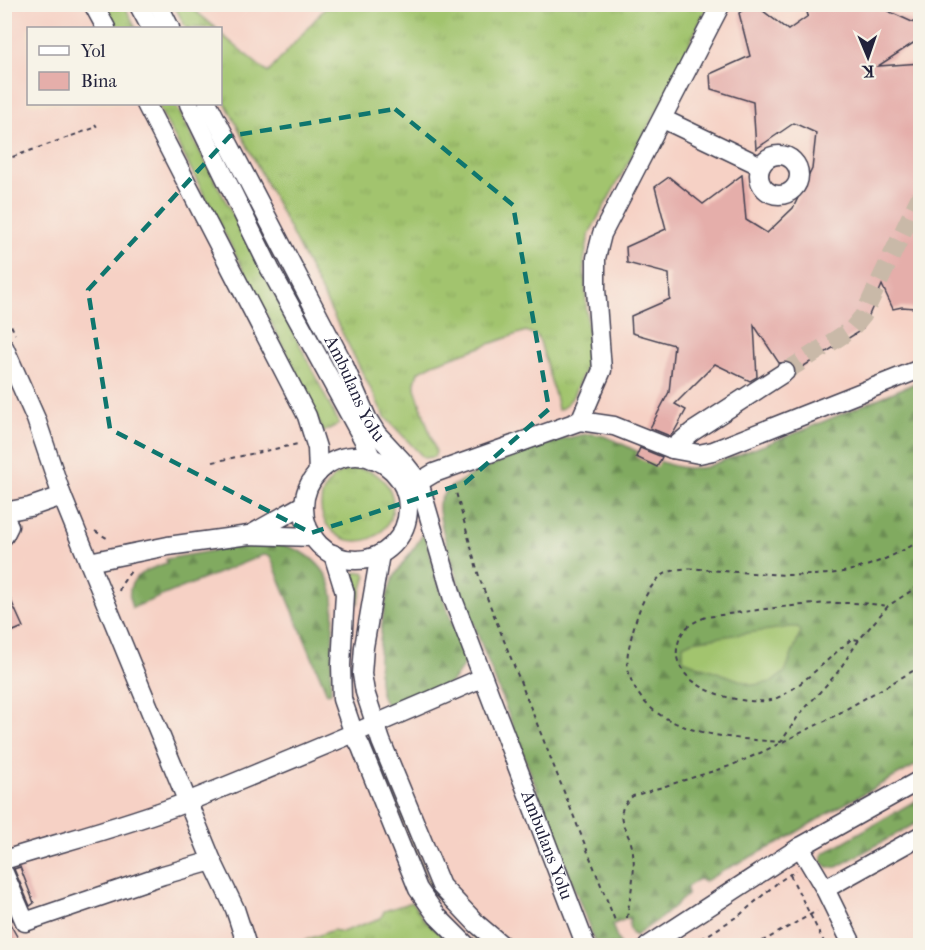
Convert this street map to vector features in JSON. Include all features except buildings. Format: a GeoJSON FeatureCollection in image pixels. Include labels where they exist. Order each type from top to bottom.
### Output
{"type":"FeatureCollection","features":[{"type":"Feature","properties":{"kind":"lane"},"geometry":{"type":"LineString","coordinates":[[93,4],[105,27]]}},
{"type":"Feature","properties":{"kind":"lane"},"geometry":{"type":"LineString","coordinates":[[138,4],[150,27]]}},
{"type":"Feature","properties":{"kind":"lane"},"geometry":{"type":"LineString","coordinates":[[158,4],[170,27]]}},
{"type":"Feature","properties":{"kind":"lane"},"geometry":{"type":"LineString","coordinates":[[580,421],[602,370],[596,258],[602,234],[721,4]]}},
{"type":"Feature","properties":{"kind":"lane"},"geometry":{"type":"LineString","coordinates":[[147,105],[295,393],[316,440],[318,472]]}},
{"type":"Feature","properties":{"kind":"lane"},"geometry":{"type":"LineString","coordinates":[[189,105],[270,269],[372,459]]}},
{"type":"Feature","properties":{"kind":"lane","name":"Ambulans Yolu"},"geometry":{"type":"LineString","coordinates":[[209,105],[343,363],[367,418],[377,434],[404,463],[482,678],[586,945]]}},
{"type":"Feature","properties":{"kind":"lane"},"geometry":{"type":"LineString","coordinates":[[663,119],[761,166]]}},
{"type":"Feature","properties":{"kind":"lane"},"geometry":{"type":"LineString","coordinates":[[11,344],[62,496],[212,861],[235,909],[247,945]]}},
{"type":"Feature","properties":{"kind":"lane"},"geometry":{"type":"LineString","coordinates":[[413,489],[382,463],[372,459],[349,457],[332,462],[318,472],[308,487],[303,504],[306,521],[313,537],[325,550],[340,558],[357,560],[374,557],[389,549],[400,536],[407,521],[413,489],[434,473],[580,421],[614,426],[672,449],[699,454],[713,451],[921,369]]}},
{"type":"Feature","properties":{"kind":"lane"},"geometry":{"type":"LineString","coordinates":[[672,449],[692,432],[785,372]]}},
{"type":"Feature","properties":{"kind":"lane"},"geometry":{"type":"LineString","coordinates":[[4,512],[30,507],[62,496]]}},
{"type":"Feature","properties":{"kind":"lane"},"geometry":{"type":"LineString","coordinates":[[249,535],[303,504]]}},
{"type":"Feature","properties":{"kind":"lane"},"geometry":{"type":"LineString","coordinates":[[4,517],[9,526],[4,536]]}},
{"type":"Feature","properties":{"kind":"lane"},"geometry":{"type":"LineString","coordinates":[[89,562],[168,546],[249,535],[313,537]]}},
{"type":"Feature","properties":{"kind":"lane"},"geometry":{"type":"LineString","coordinates":[[333,554],[345,593],[340,665],[342,699],[354,734],[418,889],[437,916],[467,945]]}},
{"type":"Feature","properties":{"kind":"lane"},"geometry":{"type":"LineString","coordinates":[[380,554],[368,619],[362,674],[365,692],[441,886],[477,924],[503,945]]}},
{"type":"Feature","properties":{"kind":"lane"},"geometry":{"type":"LineString","coordinates":[[4,860],[139,819],[189,801],[376,725],[482,678]]}},
{"type":"Feature","properties":{"kind":"lane"},"geometry":{"type":"LineString","coordinates":[[648,945],[800,847],[921,780]]}},
{"type":"Feature","properties":{"kind":"lane"},"geometry":{"type":"LineString","coordinates":[[828,896],[921,836]]}},
{"type":"Feature","properties":{"kind":"lane"},"geometry":{"type":"LineString","coordinates":[[800,847],[853,945]]}},
{"type":"Feature","properties":{"kind":"lane"},"geometry":{"type":"LineString","coordinates":[[4,873],[26,922],[163,875],[212,861]]}},
{"type":"Feature","properties":{"kind":"path"},"geometry":{"type":"LineString","coordinates":[[4,160],[77,132],[97,127],[95,124]]}},
{"type":"Feature","properties":{"kind":"path"},"geometry":{"type":"LineString","coordinates":[[4,309],[11,344]]}},
{"type":"Feature","properties":{"kind":"path"},"geometry":{"type":"LineString","coordinates":[[213,462],[316,440]]}},
{"type":"Feature","properties":{"kind":"path"},"geometry":{"type":"LineString","coordinates":[[454,485],[480,580],[616,924]]}},
{"type":"Feature","properties":{"kind":"path"},"geometry":{"type":"LineString","coordinates":[[90,525],[102,536],[118,542]]}},
{"type":"Feature","properties":{"kind":"path"},"geometry":{"type":"LineString","coordinates":[[781,742],[702,733],[662,716],[641,699],[631,684],[627,656],[632,634],[651,589],[661,576],[673,570],[778,574],[836,573],[876,563],[921,541]]}},
{"type":"Feature","properties":{"kind":"path"},"geometry":{"type":"LineString","coordinates":[[119,595],[121,585],[130,571],[137,566]]}},
{"type":"Feature","properties":{"kind":"path"},"geometry":{"type":"LineString","coordinates":[[781,742],[799,715],[837,673],[859,640],[888,606],[921,585]]}},
{"type":"Feature","properties":{"kind":"path"},"geometry":{"type":"LineString","coordinates":[[859,640],[852,639],[787,693],[772,700],[752,702],[722,695],[696,684],[680,670],[676,656],[679,638],[689,624],[706,617],[839,603],[869,603],[888,606]]}},
{"type":"Feature","properties":{"kind":"path"},"geometry":{"type":"LineString","coordinates":[[627,918],[634,869],[631,843],[622,822],[622,811],[626,802],[633,796],[730,766],[827,720],[921,667]]}},
{"type":"Feature","properties":{"kind":"path"},"geometry":{"type":"LineString","coordinates":[[790,875],[826,945]]}},
{"type":"Feature","properties":{"kind":"path"},"geometry":{"type":"LineString","coordinates":[[754,945],[810,915],[828,896]]}},
{"type":"Feature","properties":{"kind":"highlighted area"},"geometry":{"type":"Polygon","coordinates":[[[395,109],[513,205],[549,409],[465,483],[311,533],[110,429],[88,290],[230,136],[395,109]]]}},
{"type":"Feature","properties":{"kind":"shaded area"},"geometry":{"type":"Polygon","coordinates":[[[5,5],[920,5],[920,945],[5,945],[5,5]]]}},
{"type":"Feature","properties":{"kind":"green space"},"geometry":{"type":"Polygon","coordinates":[[[106,5],[124,5],[135,27],[117,27],[106,5]]]}},
{"type":"Feature","properties":{"kind":"green space"},"geometry":{"type":"Polygon","coordinates":[[[174,5],[188,5],[215,27],[185,27],[174,5]]]}},
{"type":"Feature","properties":{"kind":"green space"},"geometry":{"type":"Polygon","coordinates":[[[328,5],[708,5],[660,105],[589,234],[584,261],[589,360],[572,398],[564,407],[558,410],[540,341],[537,336],[526,331],[433,364],[418,372],[415,388],[436,452],[434,457],[424,458],[385,417],[222,96],[222,35],[268,73],[328,5]]]}},
{"type":"Feature","properties":{"kind":"green space"},"geometry":{"type":"Polygon","coordinates":[[[158,105],[176,105],[339,424],[323,432],[305,389],[158,105]]]}},
{"type":"Feature","properties":{"kind":"green space"},"geometry":{"type":"Polygon","coordinates":[[[920,381],[920,763],[779,843],[704,882],[699,879],[687,887],[687,895],[635,936],[630,930],[630,917],[612,925],[620,945],[596,945],[462,593],[441,523],[439,504],[441,498],[445,492],[467,477],[545,445],[582,435],[604,436],[651,458],[683,468],[706,467],[801,431],[920,381]]]}},
{"type":"Feature","properties":{"kind":"green space"},"geometry":{"type":"Polygon","coordinates":[[[357,469],[371,472],[383,479],[390,491],[393,505],[390,519],[383,531],[371,538],[357,541],[343,538],[331,531],[324,519],[321,505],[324,491],[331,479],[343,472],[357,469]]]}},
{"type":"Feature","properties":{"kind":"green space"},"geometry":{"type":"Polygon","coordinates":[[[424,532],[464,662],[452,682],[389,711],[381,695],[379,678],[381,633],[386,602],[393,579],[424,532]]]}},
{"type":"Feature","properties":{"kind":"green space"},"geometry":{"type":"Polygon","coordinates":[[[256,543],[282,545],[305,554],[316,562],[329,580],[334,612],[331,692],[327,693],[270,556],[263,555],[132,608],[130,589],[132,583],[150,569],[167,563],[166,559],[256,543]]]}},
{"type":"Feature","properties":{"kind":"green space"},"geometry":{"type":"Polygon","coordinates":[[[364,572],[366,576],[358,603],[351,576],[354,573],[364,572]]]}},
{"type":"Feature","properties":{"kind":"green space"},"geometry":{"type":"Polygon","coordinates":[[[798,627],[801,631],[785,672],[772,682],[753,685],[683,660],[683,645],[692,641],[798,627]]]}},
{"type":"Feature","properties":{"kind":"green space"},"geometry":{"type":"Polygon","coordinates":[[[373,746],[375,746],[429,881],[446,906],[488,945],[481,945],[444,907],[430,887],[373,746]]]}},
{"type":"Feature","properties":{"kind":"green space"},"geometry":{"type":"Polygon","coordinates":[[[920,798],[920,821],[837,867],[829,868],[822,862],[824,853],[920,798]]]}},
{"type":"Feature","properties":{"kind":"green space"},"geometry":{"type":"Polygon","coordinates":[[[412,902],[424,920],[452,945],[293,945],[333,930],[342,932],[381,918],[384,911],[412,902]]]}},
{"type":"Feature","properties":{"kind":"tunnel"},"geometry":{"type":"LineString","coordinates":[[785,372],[852,329],[863,316],[920,196]]}}]}
